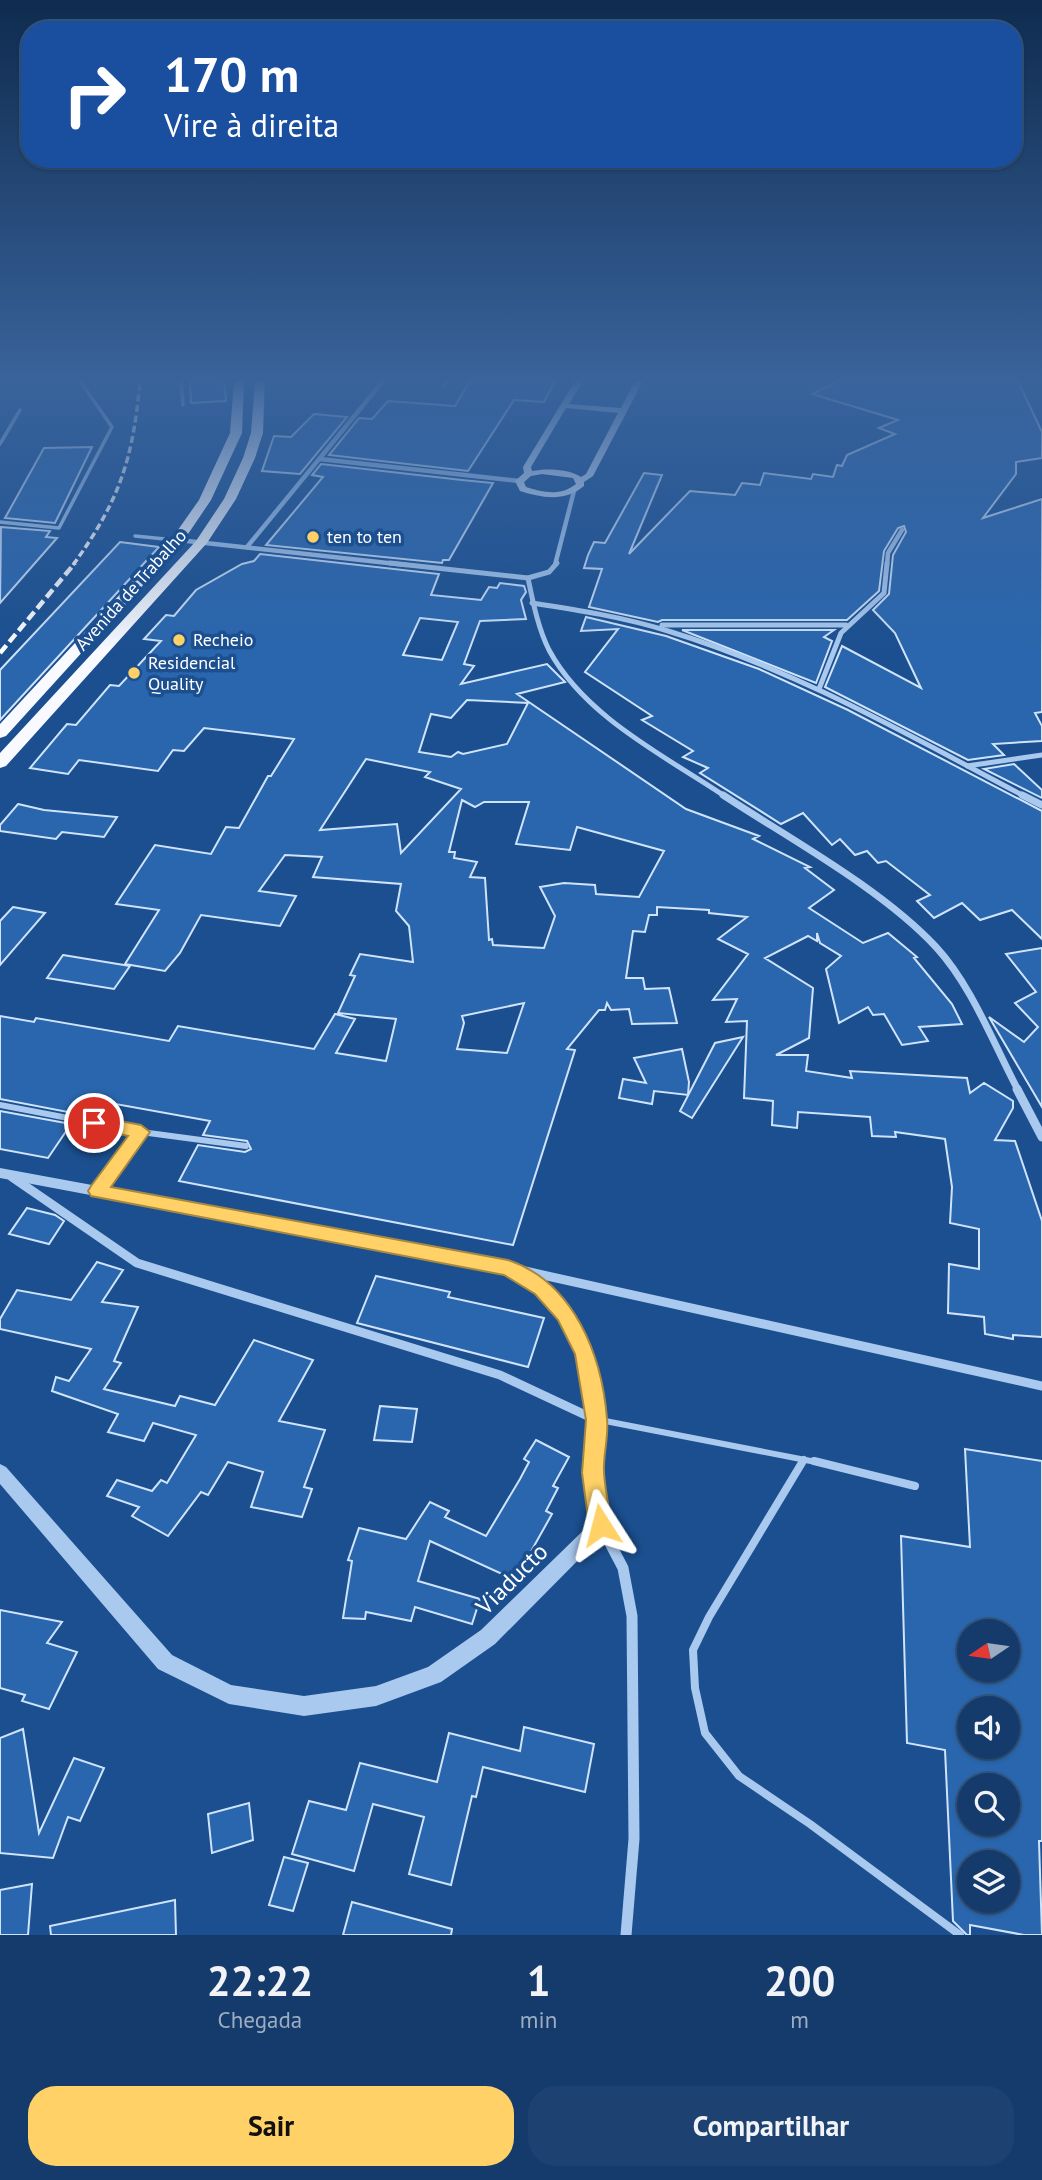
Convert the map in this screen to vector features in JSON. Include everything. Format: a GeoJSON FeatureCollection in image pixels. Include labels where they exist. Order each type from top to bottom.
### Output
{"type":"FeatureCollection","features":[{"type":"Feature","properties":{"kind":"highway","name":"Avenida de Trabalho"},"geometry":{"type":"LineString","coordinates":[[0,733],[178,540],[205,500],[218,471]]}},
{"type":"Feature","properties":{"kind":"highway","name":"Avenida de Trabalho"},"geometry":{"type":"LineString","coordinates":[[0,763],[201,543],[230,499],[241,471]]}},
{"type":"Feature","properties":{"kind":"main road"},"geometry":{"type":"LineString","coordinates":[[558,471],[528,474],[519,481],[523,489],[539,495],[574,491],[579,482],[592,471]]}},
{"type":"Feature","properties":{"kind":"main road"},"geometry":{"type":"LineString","coordinates":[[562,471],[576,476],[579,482]]}},
{"type":"Feature","properties":{"kind":"street"},"geometry":{"type":"LineString","coordinates":[[247,547],[310,471]]}},
{"type":"Feature","properties":{"kind":"street"},"geometry":{"type":"LineString","coordinates":[[431,471],[519,481]]}},
{"type":"Feature","properties":{"kind":"street"},"geometry":{"type":"LineString","coordinates":[[178,540],[528,578],[549,572],[557,563],[574,491]]}},
{"type":"Feature","properties":{"kind":"street"},"geometry":{"type":"LineString","coordinates":[[819,689],[827,673],[828,660],[846,625],[884,593],[888,554],[902,530]]}},
{"type":"Feature","properties":{"kind":"street"},"geometry":{"type":"LineString","coordinates":[[528,578],[539,633],[549,654],[585,699],[624,729],[895,909],[937,948],[963,985],[1042,1137]]}},
{"type":"Feature","properties":{"kind":"street"},"geometry":{"type":"LineString","coordinates":[[533,603],[573,607],[656,625],[819,689],[1042,805]]}},
{"type":"Feature","properties":{"kind":"street"},"geometry":{"type":"LineString","coordinates":[[656,625],[846,625]]}},
{"type":"Feature","properties":{"kind":"street"},"geometry":{"type":"LineString","coordinates":[[966,766],[1042,755]]}},
{"type":"Feature","properties":{"kind":"street"},"geometry":{"type":"LineString","coordinates":[[4,1174],[508,1268],[1042,1386]]}},
{"type":"Feature","properties":{"kind":"street"},"geometry":{"type":"LineString","coordinates":[[4,1174],[137,1263],[500,1375],[597,1420]]}},
{"type":"Feature","properties":{"kind":"street"},"geometry":{"type":"LineString","coordinates":[[508,1268],[542,1288],[565,1314],[585,1353],[597,1420],[593,1473],[601,1525],[623,1562],[629,1584],[632,1616],[635,1839],[626,1935]]}},
{"type":"Feature","properties":{"kind":"street","name":"Viaducto"},"geometry":{"type":"LineString","coordinates":[[0,1472],[165,1662],[229,1694],[303,1706],[376,1696],[434,1675],[488,1637],[601,1525]]}},
{"type":"Feature","properties":{"kind":"lane"},"geometry":{"type":"LineString","coordinates":[[0,522],[59,528],[89,471]]}},
{"type":"Feature","properties":{"kind":"lane"},"geometry":{"type":"LineString","coordinates":[[135,536],[178,540]]}},
{"type":"Feature","properties":{"kind":"lane"},"geometry":{"type":"LineString","coordinates":[[0,1105],[141,1132],[246,1146]]}},
{"type":"Feature","properties":{"kind":"lane"},"geometry":{"type":"LineString","coordinates":[[98,1191],[141,1132]]}},
{"type":"Feature","properties":{"kind":"lane"},"geometry":{"type":"LineString","coordinates":[[597,1420],[804,1459],[915,1486]]}},
{"type":"Feature","properties":{"kind":"lane"},"geometry":{"type":"LineString","coordinates":[[804,1459],[709,1617],[693,1650],[695,1688],[705,1733],[739,1776],[810,1824],[960,1935]]}},
{"type":"Feature","properties":{"kind":"building"},"geometry":{"type":"Polygon","coordinates":[[[31,471],[80,471],[55,523],[5,518],[31,471]]]}},
{"type":"Feature","properties":{"kind":"building"},"geometry":{"type":"Polygon","coordinates":[[[266,471],[302,471],[300,474],[266,471]]]}},
{"type":"Feature","properties":{"kind":"building"},"geometry":{"type":"Polygon","coordinates":[[[315,471],[387,471],[493,483],[449,560],[443,560],[442,563],[266,545],[323,477],[312,475],[315,471]]]}},
{"type":"Feature","properties":{"kind":"building"},"geometry":{"type":"Polygon","coordinates":[[[835,471],[1016,471],[983,518],[1042,499],[1042,712],[1035,713],[1042,726],[1042,741],[993,744],[1004,755],[968,760],[825,687],[842,646],[921,688],[895,633],[873,610],[889,594],[893,555],[906,532],[904,526],[898,528],[884,551],[879,591],[847,620],[658,622],[589,607],[602,569],[584,568],[588,555],[594,542],[605,543],[644,473],[662,475],[629,554],[690,491],[735,495],[742,483],[760,485],[764,473],[811,479],[813,474],[833,477],[835,471]]]}},
{"type":"Feature","properties":{"kind":"building"},"geometry":{"type":"Polygon","coordinates":[[[1,527],[50,531],[46,537],[57,538],[0,603],[1,527]]]}},
{"type":"Feature","properties":{"kind":"building"},"geometry":{"type":"Polygon","coordinates":[[[120,542],[159,547],[0,720],[0,670],[120,542]]]}},
{"type":"Feature","properties":{"kind":"building"},"geometry":{"type":"Polygon","coordinates":[[[260,554],[439,574],[431,595],[481,600],[489,587],[497,588],[500,583],[524,586],[526,592],[521,600],[526,619],[480,621],[464,664],[474,666],[461,684],[547,664],[565,682],[517,694],[686,809],[759,836],[753,839],[810,867],[805,868],[834,890],[809,908],[863,943],[888,933],[917,957],[914,958],[952,1004],[962,1024],[919,1027],[928,1041],[902,1045],[884,1014],[873,1015],[868,1007],[839,1023],[826,969],[841,956],[820,943],[817,933],[817,941],[808,936],[765,958],[813,988],[809,1038],[776,1055],[808,1055],[806,1071],[852,1078],[850,1071],[967,1078],[970,1093],[984,1083],[1013,1101],[1013,1108],[995,1140],[1015,1141],[1042,1221],[1042,1337],[1013,1335],[1013,1339],[985,1334],[984,1317],[948,1313],[949,1264],[979,1269],[979,1229],[950,1223],[952,1187],[945,1139],[895,1132],[896,1137],[872,1136],[870,1117],[798,1112],[797,1128],[772,1125],[773,1101],[744,1098],[747,1021],[726,1022],[737,999],[713,1000],[748,954],[718,939],[747,917],[709,913],[709,910],[657,907],[657,915],[649,915],[645,932],[633,931],[626,978],[643,978],[645,989],[669,988],[677,1023],[632,1024],[629,1009],[611,1010],[607,1003],[605,1010],[599,1010],[567,1049],[575,1050],[513,1245],[179,1181],[198,1145],[245,1152],[251,1149],[247,1141],[203,1135],[210,1121],[88,1099],[78,1114],[0,1099],[0,1016],[34,1022],[36,1018],[169,1041],[178,1026],[314,1049],[335,1014],[355,1019],[336,1053],[386,1061],[396,1019],[338,1013],[355,976],[350,975],[360,954],[413,962],[409,926],[396,911],[401,884],[313,877],[322,857],[285,855],[259,891],[296,896],[280,926],[201,915],[180,953],[165,971],[125,964],[159,910],[116,904],[155,845],[211,854],[226,827],[239,828],[268,776],[271,776],[294,739],[204,728],[184,751],[173,750],[158,771],[79,760],[68,774],[30,768],[67,724],[76,725],[110,685],[119,686],[161,641],[144,639],[166,615],[174,616],[196,590],[242,564],[254,561],[260,554]],[[420,618],[403,655],[442,660],[458,622],[420,618]],[[467,700],[451,718],[431,714],[419,752],[451,757],[458,752],[463,754],[507,744],[528,703],[467,700]],[[366,759],[320,830],[397,824],[401,853],[461,789],[425,777],[430,772],[366,759]],[[462,800],[449,852],[455,852],[454,858],[477,862],[470,877],[485,878],[489,940],[492,939],[493,945],[544,948],[555,916],[540,887],[564,883],[595,885],[596,894],[639,897],[664,851],[577,827],[570,850],[516,844],[529,802],[484,802],[475,807],[462,800]],[[524,1003],[462,1016],[464,1023],[457,1049],[507,1053],[524,1003]]]}},
{"type":"Feature","properties":{"kind":"building"},"geometry":{"type":"Polygon","coordinates":[[[586,617],[666,636],[759,669],[848,710],[1042,811],[1042,939],[1012,910],[980,920],[962,903],[934,918],[917,901],[930,895],[886,861],[878,863],[867,851],[855,855],[840,839],[832,845],[803,813],[781,824],[700,773],[708,768],[683,757],[693,751],[642,720],[652,716],[585,672],[618,629],[581,631],[586,617]]]}},
{"type":"Feature","properties":{"kind":"building"},"geometry":{"type":"Polygon","coordinates":[[[682,630],[834,630],[824,637],[832,641],[816,683],[682,630]]]}},
{"type":"Feature","properties":{"kind":"building"},"geometry":{"type":"Polygon","coordinates":[[[1014,764],[1042,790],[1042,798],[984,769],[1014,764]]]}},
{"type":"Feature","properties":{"kind":"building"},"geometry":{"type":"Polygon","coordinates":[[[18,804],[44,810],[117,817],[104,837],[62,832],[56,839],[0,831],[0,825],[18,804]]]}},
{"type":"Feature","properties":{"kind":"building"},"geometry":{"type":"Polygon","coordinates":[[[13,907],[45,913],[0,965],[0,921],[13,907]]]}},
{"type":"Feature","properties":{"kind":"building"},"geometry":{"type":"Polygon","coordinates":[[[1042,948],[1042,1107],[989,1017],[1024,1042],[1038,1027],[1015,1003],[1036,992],[1006,954],[1042,948]]]}},
{"type":"Feature","properties":{"kind":"building"},"geometry":{"type":"Polygon","coordinates":[[[63,955],[130,966],[114,989],[47,978],[63,955]]]}},
{"type":"Feature","properties":{"kind":"building"},"geometry":{"type":"Polygon","coordinates":[[[743,1037],[692,1118],[680,1111],[715,1043],[743,1037]]]}},
{"type":"Feature","properties":{"kind":"building"},"geometry":{"type":"Polygon","coordinates":[[[682,1049],[689,1082],[688,1095],[654,1091],[652,1104],[619,1098],[623,1079],[646,1083],[634,1058],[682,1049]]]}},
{"type":"Feature","properties":{"kind":"building"},"geometry":{"type":"Polygon","coordinates":[[[0,1111],[71,1124],[48,1158],[0,1149],[0,1111]]]}},
{"type":"Feature","properties":{"kind":"building"},"geometry":{"type":"Polygon","coordinates":[[[27,1208],[55,1215],[64,1221],[49,1244],[9,1234],[27,1208]]]}},
{"type":"Feature","properties":{"kind":"building"},"geometry":{"type":"Polygon","coordinates":[[[97,1262],[123,1270],[102,1302],[138,1307],[114,1361],[121,1363],[104,1389],[175,1406],[180,1396],[215,1405],[254,1340],[313,1360],[279,1421],[325,1430],[304,1487],[312,1489],[302,1517],[251,1507],[263,1472],[228,1462],[208,1495],[201,1492],[168,1536],[132,1516],[139,1507],[107,1496],[117,1480],[152,1491],[161,1480],[167,1483],[196,1435],[153,1423],[144,1441],[108,1432],[118,1414],[52,1391],[56,1377],[69,1381],[91,1349],[0,1329],[0,1319],[17,1290],[71,1300],[97,1262]]]}},
{"type":"Feature","properties":{"kind":"building"},"geometry":{"type":"Polygon","coordinates":[[[376,1276],[450,1292],[448,1297],[544,1318],[528,1367],[357,1323],[376,1276]]]}},
{"type":"Feature","properties":{"kind":"building"},"geometry":{"type":"Polygon","coordinates":[[[380,1406],[417,1409],[412,1442],[374,1440],[380,1406]]]}},
{"type":"Feature","properties":{"kind":"building"},"geometry":{"type":"Polygon","coordinates":[[[536,1440],[569,1457],[553,1486],[558,1488],[546,1511],[552,1514],[515,1580],[430,1541],[418,1581],[480,1599],[472,1624],[415,1607],[411,1621],[366,1612],[365,1619],[343,1618],[352,1561],[348,1560],[359,1528],[406,1539],[430,1502],[449,1511],[445,1517],[486,1536],[529,1462],[524,1459],[536,1440]]]}},
{"type":"Feature","properties":{"kind":"building"},"geometry":{"type":"Polygon","coordinates":[[[965,1449],[1042,1461],[1042,1841],[1039,1841],[1042,1935],[1024,1935],[970,1925],[970,1935],[967,1935],[953,1921],[945,1750],[907,1743],[901,1536],[970,1547],[965,1449]]]}},
{"type":"Feature","properties":{"kind":"building"},"geometry":{"type":"Polygon","coordinates":[[[0,1610],[62,1622],[47,1643],[77,1652],[49,1709],[22,1701],[25,1695],[0,1688],[0,1610]]]}},
{"type":"Feature","properties":{"kind":"building"},"geometry":{"type":"Polygon","coordinates":[[[524,1727],[594,1744],[585,1792],[483,1767],[476,1797],[472,1796],[451,1885],[409,1874],[424,1817],[373,1804],[354,1871],[292,1854],[309,1801],[346,1810],[360,1763],[437,1782],[449,1733],[520,1751],[524,1727]]]}},
{"type":"Feature","properties":{"kind":"building"},"geometry":{"type":"Polygon","coordinates":[[[23,1729],[39,1833],[74,1758],[104,1768],[80,1821],[68,1817],[53,1858],[0,1853],[0,1738],[23,1729]]]}},
{"type":"Feature","properties":{"kind":"building"},"geometry":{"type":"Polygon","coordinates":[[[249,1803],[253,1840],[212,1853],[208,1814],[249,1803]]]}},
{"type":"Feature","properties":{"kind":"building"},"geometry":{"type":"Polygon","coordinates":[[[284,1857],[308,1863],[293,1911],[269,1905],[284,1857]]]}},
{"type":"Feature","properties":{"kind":"building"},"geometry":{"type":"Polygon","coordinates":[[[32,1884],[28,1935],[0,1935],[0,1890],[32,1884]]]}},
{"type":"Feature","properties":{"kind":"building"},"geometry":{"type":"Polygon","coordinates":[[[175,1900],[176,1935],[51,1935],[50,1926],[175,1900]]]}},
{"type":"Feature","properties":{"kind":"building"},"geometry":{"type":"Polygon","coordinates":[[[352,1902],[452,1929],[451,1935],[343,1935],[352,1902]]]}},
{"type":"Feature","properties":{"kind":"railway"},"geometry":{"type":"LineString","coordinates":[[73,565],[102,520],[124,471]]}},
{"type":"Feature","properties":{"kind":"railway"},"geometry":{"type":"LineString","coordinates":[[0,653],[75,563]]}},
{"type":"Feature","properties":{"kind":"place","name":"ten to ten"},"geometry":{"type":"Point","coordinates":[313,537]}},
{"type":"Feature","properties":{"kind":"place","name":"Recheio"},"geometry":{"type":"Point","coordinates":[179,640]}},
{"type":"Feature","properties":{"kind":"place","name":"Residencial Quality"},"geometry":{"type":"Point","coordinates":[134,673]}},
{"type":"Feature","properties":{"kind":"route"},"geometry":{"type":"LineString","coordinates":[[94,1123],[141,1132],[98,1191],[508,1268],[542,1288],[565,1314],[585,1353],[597,1420],[593,1473],[601,1525]]}}]}
